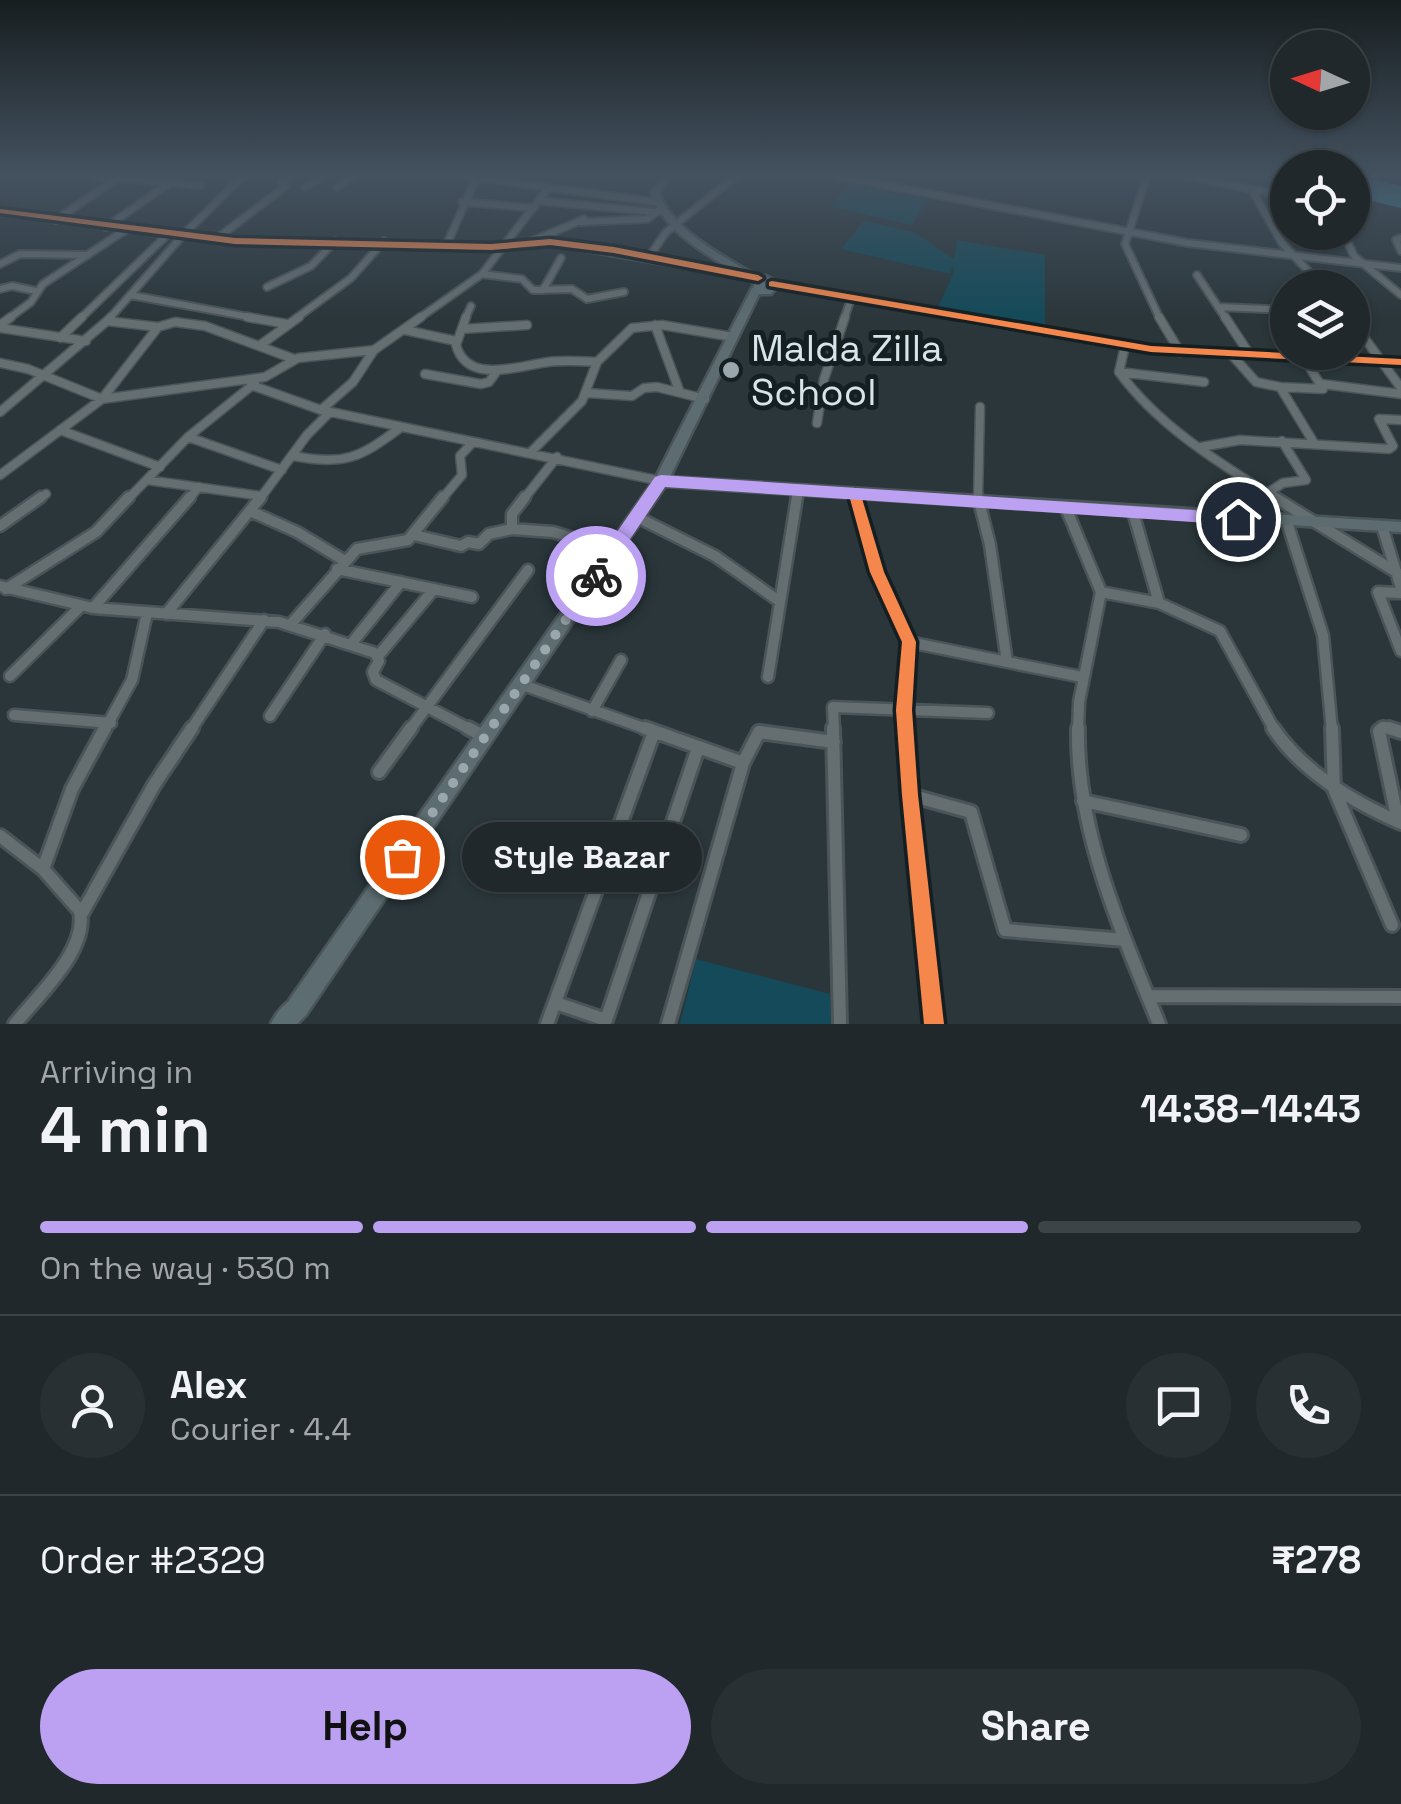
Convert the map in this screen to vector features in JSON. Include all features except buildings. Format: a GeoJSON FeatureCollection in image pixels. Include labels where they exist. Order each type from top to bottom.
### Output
{"type":"FeatureCollection","features":[{"type":"Feature","properties":{"kind":"highway"},"geometry":{"type":"LineString","coordinates":[[282,1024],[294,1016]]}},
{"type":"Feature","properties":{"kind":"main road"},"geometry":{"type":"LineString","coordinates":[[294,1016],[661,481],[762,284],[677,224]]}},
{"type":"Feature","properties":{"kind":"main road"},"geometry":{"type":"LineString","coordinates":[[661,481],[1401,527]]}},
{"type":"Feature","properties":{"kind":"street"},"geometry":{"type":"LineString","coordinates":[[83,224],[216,239],[506,246],[530,242],[576,224]]}},
{"type":"Feature","properties":{"kind":"street"},"geometry":{"type":"LineString","coordinates":[[106,227],[111,224]]}},
{"type":"Feature","properties":{"kind":"street"},"geometry":{"type":"LineString","coordinates":[[0,412],[86,342],[194,224]]}},
{"type":"Feature","properties":{"kind":"street"},"geometry":{"type":"LineString","coordinates":[[216,239],[236,224]]}},
{"type":"Feature","properties":{"kind":"street"},"geometry":{"type":"LineString","coordinates":[[447,244],[459,224]]}},
{"type":"Feature","properties":{"kind":"street"},"geometry":{"type":"LineString","coordinates":[[166,614],[250,512],[325,411],[353,382],[374,350],[482,274],[522,224]]}},
{"type":"Feature","properties":{"kind":"street"},"geometry":{"type":"LineString","coordinates":[[649,257],[675,224]]}},
{"type":"Feature","properties":{"kind":"street"},"geometry":{"type":"LineString","coordinates":[[1069,224],[1295,259],[1401,268]]}},
{"type":"Feature","properties":{"kind":"street"},"geometry":{"type":"LineString","coordinates":[[1132,224],[1128,250],[1156,304],[1162,326],[1180,352]]}},
{"type":"Feature","properties":{"kind":"street"},"geometry":{"type":"LineString","coordinates":[[1273,224],[1306,270]]}},
{"type":"Feature","properties":{"kind":"street"},"geometry":{"type":"LineString","coordinates":[[0,327],[24,308],[36,292],[127,229]]}},
{"type":"Feature","properties":{"kind":"street"},"geometry":{"type":"LineString","coordinates":[[60,338],[168,234]]}},
{"type":"Feature","properties":{"kind":"street"},"geometry":{"type":"LineString","coordinates":[[1401,238],[1396,240],[1401,250]]}},
{"type":"Feature","properties":{"kind":"street"},"geometry":{"type":"LineString","coordinates":[[267,287],[311,266],[335,241]]}},
{"type":"Feature","properties":{"kind":"street"},"geometry":{"type":"LineString","coordinates":[[260,346],[350,278],[384,241]]}},
{"type":"Feature","properties":{"kind":"street"},"geometry":{"type":"LineString","coordinates":[[530,242],[589,246],[850,302],[1130,346],[1270,356]]}},
{"type":"Feature","properties":{"kind":"street"},"geometry":{"type":"LineString","coordinates":[[1350,250],[1401,295]]}},
{"type":"Feature","properties":{"kind":"street"},"geometry":{"type":"LineString","coordinates":[[0,264],[20,254],[88,255]]}},
{"type":"Feature","properties":{"kind":"street"},"geometry":{"type":"LineString","coordinates":[[543,290],[560,258]]}},
{"type":"Feature","properties":{"kind":"street"},"geometry":{"type":"LineString","coordinates":[[482,274],[517,277],[529,290],[572,289],[587,300],[624,292]]}},
{"type":"Feature","properties":{"kind":"street"},"geometry":{"type":"LineString","coordinates":[[1197,275],[1250,355]]}},
{"type":"Feature","properties":{"kind":"street"},"geometry":{"type":"LineString","coordinates":[[762,284],[1130,346]]}},
{"type":"Feature","properties":{"kind":"street"},"geometry":{"type":"LineString","coordinates":[[0,289],[12,286],[36,292]]}},
{"type":"Feature","properties":{"kind":"street"},"geometry":{"type":"LineString","coordinates":[[130,295],[286,324]]}},
{"type":"Feature","properties":{"kind":"street"},"geometry":{"type":"LineString","coordinates":[[817,423],[824,379],[850,302]]}},
{"type":"Feature","properties":{"kind":"street"},"geometry":{"type":"LineString","coordinates":[[471,306],[456,342],[467,362],[497,372],[543,362],[596,362]]}},
{"type":"Feature","properties":{"kind":"street"},"geometry":{"type":"LineString","coordinates":[[1218,308],[1270,309]]}},
{"type":"Feature","properties":{"kind":"street"},"geometry":{"type":"LineString","coordinates":[[107,321],[158,327],[175,322],[205,326],[294,359]]}},
{"type":"Feature","properties":{"kind":"street"},"geometry":{"type":"LineString","coordinates":[[462,329],[527,325]]}},
{"type":"Feature","properties":{"kind":"street"},"geometry":{"type":"LineString","coordinates":[[532,451],[588,393],[596,362],[632,328],[655,325],[733,337]]}},
{"type":"Feature","properties":{"kind":"street"},"geometry":{"type":"LineString","coordinates":[[655,325],[679,390]]}},
{"type":"Feature","properties":{"kind":"street"},"geometry":{"type":"LineString","coordinates":[[0,327],[86,342]]}},
{"type":"Feature","properties":{"kind":"street"},"geometry":{"type":"LineString","coordinates":[[0,475],[102,399],[158,327]]}},
{"type":"Feature","properties":{"kind":"street"},"geometry":{"type":"LineString","coordinates":[[405,330],[456,342]]}},
{"type":"Feature","properties":{"kind":"street"},"geometry":{"type":"LineString","coordinates":[[1370,342],[1401,391]]}},
{"type":"Feature","properties":{"kind":"street"},"geometry":{"type":"LineString","coordinates":[[1119,372],[1130,346]]}},
{"type":"Feature","properties":{"kind":"street"},"geometry":{"type":"LineString","coordinates":[[3,589],[96,532],[188,437],[266,376],[294,359],[374,350]]}},
{"type":"Feature","properties":{"kind":"street"},"geometry":{"type":"LineString","coordinates":[[1231,354],[1256,382],[1280,387],[1321,390],[1322,384],[1312,370]]}},
{"type":"Feature","properties":{"kind":"street"},"geometry":{"type":"LineString","coordinates":[[1370,360],[1401,362]]}},
{"type":"Feature","properties":{"kind":"street"},"geometry":{"type":"LineString","coordinates":[[0,363],[46,376],[102,399],[266,376]]}},
{"type":"Feature","properties":{"kind":"street"},"geometry":{"type":"LineString","coordinates":[[425,374],[481,384],[489,382],[497,372]]}},
{"type":"Feature","properties":{"kind":"street"},"geometry":{"type":"LineString","coordinates":[[1119,372],[1204,382]]}},
{"type":"Feature","properties":{"kind":"street"},"geometry":{"type":"LineString","coordinates":[[1119,372],[1141,404],[1201,448],[1397,572]]}},
{"type":"Feature","properties":{"kind":"street"},"geometry":{"type":"LineString","coordinates":[[1322,384],[1401,391]]}},
{"type":"Feature","properties":{"kind":"street"},"geometry":{"type":"LineString","coordinates":[[251,386],[325,411],[532,451],[661,481]]}},
{"type":"Feature","properties":{"kind":"street"},"geometry":{"type":"LineString","coordinates":[[588,393],[636,395],[646,387],[679,390],[705,399]]}},
{"type":"Feature","properties":{"kind":"street"},"geometry":{"type":"LineString","coordinates":[[1280,387],[1314,443]]}},
{"type":"Feature","properties":{"kind":"street"},"geometry":{"type":"LineString","coordinates":[[980,408],[978,503],[990,546],[1008,662]]}},
{"type":"Feature","properties":{"kind":"street"},"geometry":{"type":"LineString","coordinates":[[1201,448],[1240,440],[1392,448],[1379,419],[1401,420]]}},
{"type":"Feature","properties":{"kind":"street"},"geometry":{"type":"LineString","coordinates":[[293,456],[334,464],[351,462],[400,428]]}},
{"type":"Feature","properties":{"kind":"street"},"geometry":{"type":"LineString","coordinates":[[60,430],[160,467]]}},
{"type":"Feature","properties":{"kind":"street"},"geometry":{"type":"LineString","coordinates":[[188,437],[282,470]]}},
{"type":"Feature","properties":{"kind":"street"},"geometry":{"type":"LineString","coordinates":[[1269,492],[1283,484],[1306,480],[1282,441]]}},
{"type":"Feature","properties":{"kind":"street"},"geometry":{"type":"LineString","coordinates":[[291,624],[358,550],[399,543],[414,534],[462,474],[459,459],[473,442]]}},
{"type":"Feature","properties":{"kind":"street"},"geometry":{"type":"LineString","coordinates":[[512,529],[512,514],[557,457]]}},
{"type":"Feature","properties":{"kind":"street"},"geometry":{"type":"LineString","coordinates":[[147,480],[261,496]]}},
{"type":"Feature","properties":{"kind":"street"},"geometry":{"type":"LineString","coordinates":[[10,676],[87,607],[199,487]]}},
{"type":"Feature","properties":{"kind":"street"},"geometry":{"type":"LineString","coordinates":[[768,676],[798,492]]}},
{"type":"Feature","properties":{"kind":"street"},"geometry":{"type":"LineString","coordinates":[[0,526],[46,494]]}},
{"type":"Feature","properties":{"kind":"street"},"geometry":{"type":"LineString","coordinates":[[855,495],[877,572],[909,642],[904,710],[934,1024]]}},
{"type":"Feature","properties":{"kind":"street"},"geometry":{"type":"LineString","coordinates":[[1066,508],[1101,592],[1082,677],[1078,751],[1083,801],[1090,836],[1158,1024]]}},
{"type":"Feature","properties":{"kind":"street"},"geometry":{"type":"LineString","coordinates":[[250,512],[298,532],[341,565],[472,597]]}},
{"type":"Feature","properties":{"kind":"street"},"geometry":{"type":"LineString","coordinates":[[1133,512],[1159,603]]}},
{"type":"Feature","properties":{"kind":"street"},"geometry":{"type":"LineString","coordinates":[[636,517],[715,556],[780,601]]}},
{"type":"Feature","properties":{"kind":"street"},"geometry":{"type":"LineString","coordinates":[[1287,522],[1323,635],[1330,688],[1334,789],[1392,925]]}},
{"type":"Feature","properties":{"kind":"street"},"geometry":{"type":"LineString","coordinates":[[1382,526],[1401,591],[1378,592],[1401,650]]}},
{"type":"Feature","properties":{"kind":"street"},"geometry":{"type":"LineString","coordinates":[[414,534],[460,546],[478,544],[489,534],[512,529],[553,532],[613,550]]}},
{"type":"Feature","properties":{"kind":"street"},"geometry":{"type":"LineString","coordinates":[[380,772],[528,570]]}},
{"type":"Feature","properties":{"kind":"street"},"geometry":{"type":"LineString","coordinates":[[352,644],[401,582]]}},
{"type":"Feature","properties":{"kind":"street"},"geometry":{"type":"LineString","coordinates":[[3,589],[87,607],[291,624],[378,656]]}},
{"type":"Feature","properties":{"kind":"street"},"geometry":{"type":"LineString","coordinates":[[434,589],[378,656],[376,680],[486,737]]}},
{"type":"Feature","properties":{"kind":"street"},"geometry":{"type":"LineString","coordinates":[[1101,592],[1159,603],[1220,631],[1276,733],[1334,789],[1399,822]]}},
{"type":"Feature","properties":{"kind":"street"},"geometry":{"type":"LineString","coordinates":[[43,868],[72,789],[132,680],[147,612]]}},
{"type":"Feature","properties":{"kind":"street"},"geometry":{"type":"LineString","coordinates":[[15,1024],[73,949],[83,928],[82,913],[154,785],[264,620]]}},
{"type":"Feature","properties":{"kind":"street"},"geometry":{"type":"LineString","coordinates":[[270,716],[325,634]]}},
{"type":"Feature","properties":{"kind":"street"},"geometry":{"type":"LineString","coordinates":[[909,642],[1082,677]]}},
{"type":"Feature","properties":{"kind":"street"},"geometry":{"type":"LineString","coordinates":[[592,711],[621,660]]}},
{"type":"Feature","properties":{"kind":"street"},"geometry":{"type":"LineString","coordinates":[[523,685],[742,763]]}},
{"type":"Feature","properties":{"kind":"street"},"geometry":{"type":"LineString","coordinates":[[840,1024],[834,707],[988,713]]}},
{"type":"Feature","properties":{"kind":"street"},"geometry":{"type":"LineString","coordinates":[[14,715],[111,723]]}},
{"type":"Feature","properties":{"kind":"street"},"geometry":{"type":"LineString","coordinates":[[1399,822],[1379,731],[1385,727],[1401,732]]}},
{"type":"Feature","properties":{"kind":"street"},"geometry":{"type":"LineString","coordinates":[[547,1024],[654,732]]}},
{"type":"Feature","properties":{"kind":"street"},"geometry":{"type":"LineString","coordinates":[[668,1024],[742,763],[759,732],[834,742]]}},
{"type":"Feature","properties":{"kind":"street"},"geometry":{"type":"LineString","coordinates":[[556,1003],[612,1022],[698,748]]}},
{"type":"Feature","properties":{"kind":"street"},"geometry":{"type":"LineString","coordinates":[[910,795],[971,812],[1004,930],[1125,940]]}},
{"type":"Feature","properties":{"kind":"street"},"geometry":{"type":"LineString","coordinates":[[1083,801],[1241,835]]}},
{"type":"Feature","properties":{"kind":"street"},"geometry":{"type":"LineString","coordinates":[[0,836],[43,868],[82,913]]}},
{"type":"Feature","properties":{"kind":"street"},"geometry":{"type":"LineString","coordinates":[[1148,996],[1401,997]]}},
{"type":"Feature","properties":{"kind":"shaded area"},"geometry":{"type":"Polygon","coordinates":[[[862,224],[877,224],[914,232],[954,259],[957,240],[1045,255],[1045,333],[936,312],[954,264],[950,274],[841,249],[862,224]]]}},
{"type":"Feature","properties":{"kind":"shaded area"},"geometry":{"type":"Polygon","coordinates":[[[696,959],[830,994],[831,1024],[680,1024],[696,959]]]}},
{"type":"Feature","properties":{"kind":"cycle path"},"geometry":{"type":"LineString","coordinates":[[100,224],[235,241],[491,247],[550,242],[614,250],[758,278]]}},
{"type":"Feature","properties":{"kind":"cycle path"},"geometry":{"type":"LineString","coordinates":[[772,284],[1151,349],[1401,362]]}},
{"type":"Feature","properties":{"kind":"cycle path"},"geometry":{"type":"LineString","coordinates":[[855,495],[877,572],[909,642],[904,710],[934,1024]]}},
{"type":"Feature","properties":{"kind":"way so far"},"geometry":{"type":"LineString","coordinates":[[402,857],[596,576]]}},
{"type":"Feature","properties":{"kind":"place","name":"Malda Zilla School"},"geometry":{"type":"Point","coordinates":[731,370]}},
{"type":"Feature","properties":{"kind":"place","name":"Style Bazar"},"geometry":{"type":"Point","coordinates":[402,857]}},
{"type":"Feature","properties":{"kind":"route"},"geometry":{"type":"LineString","coordinates":[[596,576],[661,481],[1238,519]]}}]}
